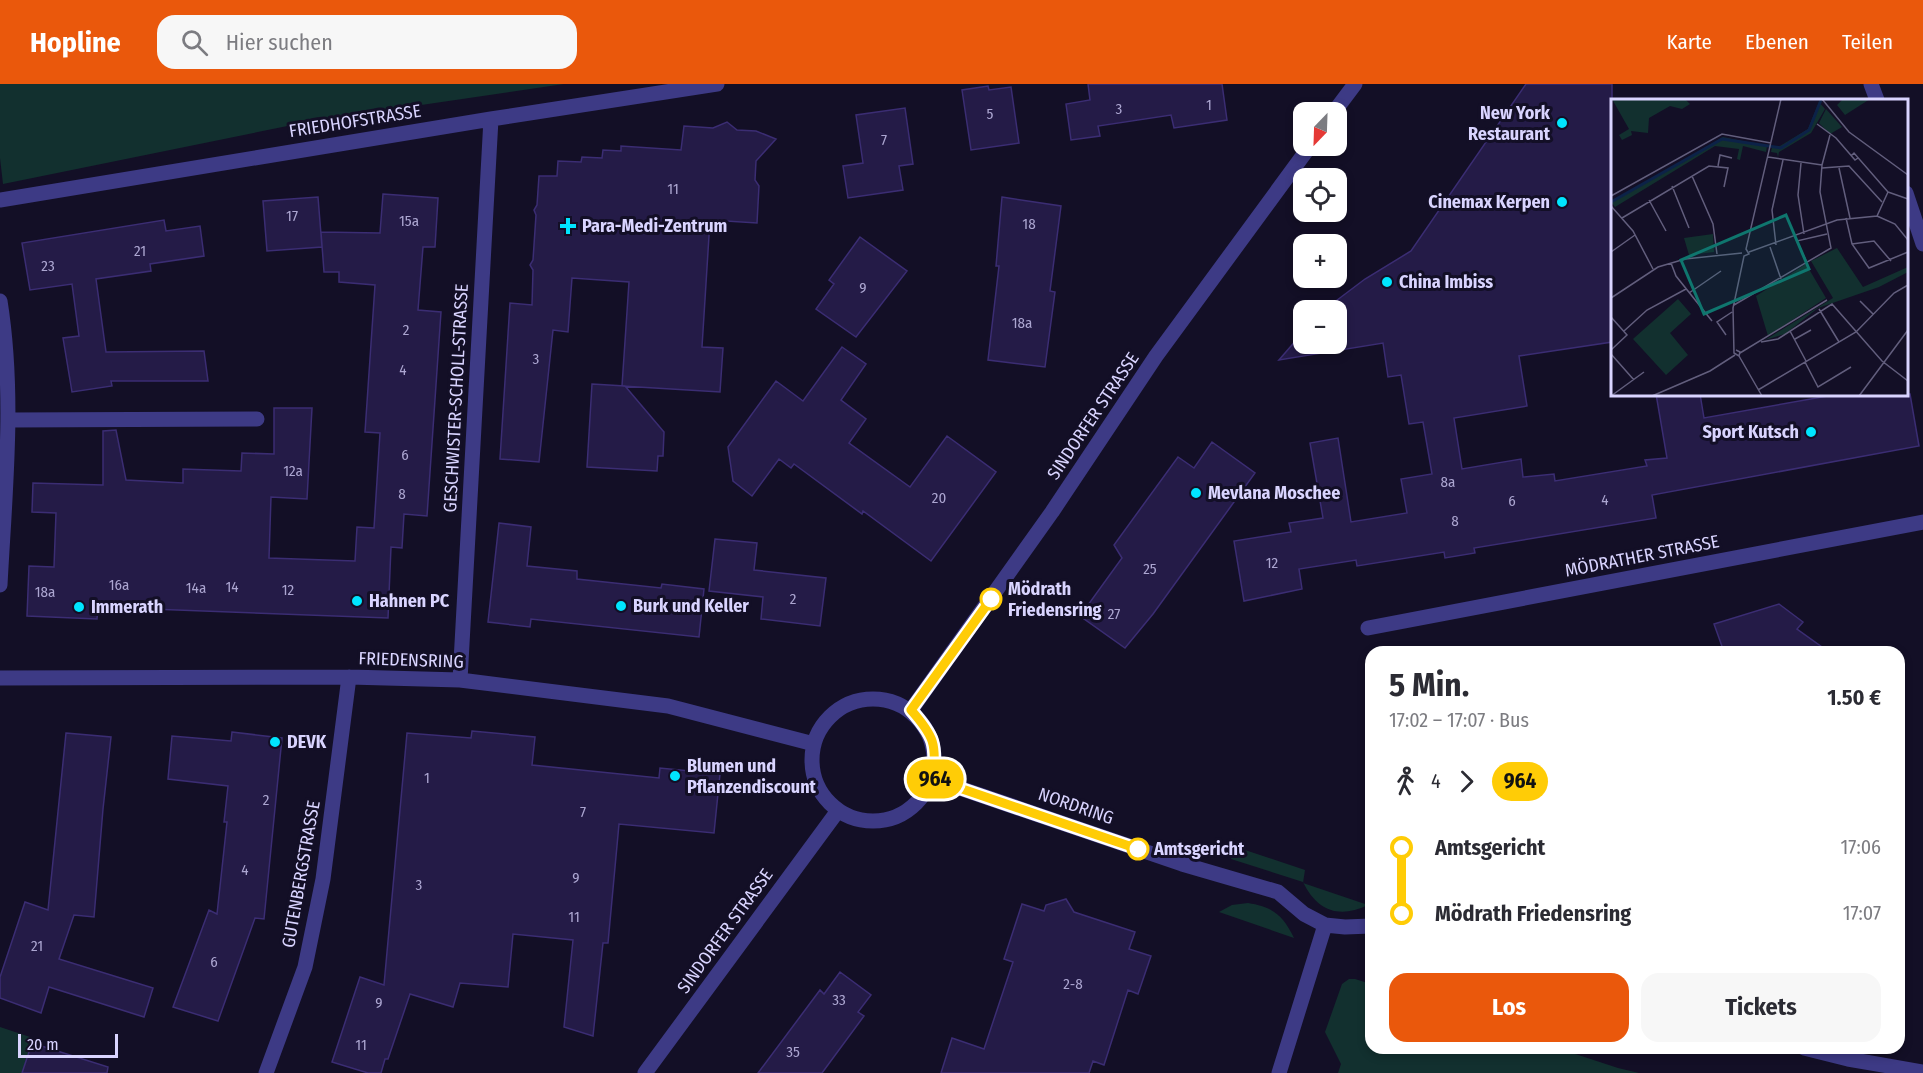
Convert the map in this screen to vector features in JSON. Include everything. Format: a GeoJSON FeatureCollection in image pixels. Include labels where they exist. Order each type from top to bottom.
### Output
{"type":"FeatureCollection","features":[{"type":"Feature","properties":{"kind":"street","name":"FRIEDHOFSTRASSE"},"geometry":{"type":"LineString","coordinates":[[0,201],[717,84]]}},
{"type":"Feature","properties":{"kind":"street"},"geometry":{"type":"LineString","coordinates":[[1342,102],[1355,84]]}},
{"type":"Feature","properties":{"kind":"street"},"geometry":{"type":"LineString","coordinates":[[1871,84],[1876,99]]}},
{"type":"Feature","properties":{"kind":"street","name":"GESCHWISTER-SCHOLL-STRASSE"},"geometry":{"type":"LineString","coordinates":[[460,680],[492,119]]}},
{"type":"Feature","properties":{"kind":"street","name":"SINDORFER STRASSE"},"geometry":{"type":"LineString","coordinates":[[911,710],[1045,522],[1156,356],[1303,156]]}},
{"type":"Feature","properties":{"kind":"street"},"geometry":{"type":"LineString","coordinates":[[1908,199],[1923,244]]}},
{"type":"Feature","properties":{"kind":"street"},"geometry":{"type":"LineString","coordinates":[[0,301],[5,330],[9,420],[0,585]]}},
{"type":"Feature","properties":{"kind":"street"},"geometry":{"type":"LineString","coordinates":[[9,420],[257,419]]}},
{"type":"Feature","properties":{"kind":"street","name":"MÖDRATHER STRASSE"},"geometry":{"type":"LineString","coordinates":[[1368,628],[1923,522]]}},
{"type":"Feature","properties":{"kind":"street","name":"FRIEDENSRING"},"geometry":{"type":"LineString","coordinates":[[0,678],[349,676],[460,680],[668,706],[814,744]]}},
{"type":"Feature","properties":{"kind":"street","name":"GUTENBERGSTRASSE"},"geometry":{"type":"LineString","coordinates":[[266,1073],[304,966],[323,879],[349,676]]}},
{"type":"Feature","properties":{"kind":"street"},"geometry":{"type":"LineString","coordinates":[[871,697],[911,710],[928,729],[936,753],[933,779],[911,810],[874,823],[837,812],[820,795],[811,772],[814,744],[832,712],[871,697]]}},
{"type":"Feature","properties":{"kind":"street","name":"NORDRING"},"geometry":{"type":"LineString","coordinates":[[933,779],[1182,864],[1278,892],[1304,914],[1325,925],[1365,926]]}},
{"type":"Feature","properties":{"kind":"street","name":"SINDORFER STRASSE"},"geometry":{"type":"LineString","coordinates":[[645,1073],[837,812]]}},
{"type":"Feature","properties":{"kind":"street"},"geometry":{"type":"LineString","coordinates":[[1279,1073],[1325,925]]}},
{"type":"Feature","properties":{"kind":"street"},"geometry":{"type":"LineString","coordinates":[[1828,1054],[1923,1072]]}},
{"type":"Feature","properties":{"kind":"green space"},"geometry":{"type":"Polygon","coordinates":[[[0,84],[564,84],[312,121],[3,184],[0,158],[0,84]]]}},
{"type":"Feature","properties":{"kind":"green space"},"geometry":{"type":"Polygon","coordinates":[[[1236,847],[1305,870],[1303,882],[1231,859],[1236,847]]]}},
{"type":"Feature","properties":{"kind":"green space"},"geometry":{"type":"Polygon","coordinates":[[[1304,883],[1365,904],[1365,906],[1348,911],[1330,910],[1315,900],[1304,883]]]}},
{"type":"Feature","properties":{"kind":"green space"},"geometry":{"type":"Polygon","coordinates":[[[1248,903],[1276,913],[1286,923],[1294,938],[1219,912],[1232,905],[1248,903]]]}},
{"type":"Feature","properties":{"kind":"green space"},"geometry":{"type":"Polygon","coordinates":[[[1349,979],[1365,982],[1365,1054],[1575,1054],[1639,1073],[1338,1073],[1341,1064],[1325,1032],[1342,984],[1349,979]]]}},
{"type":"Feature","properties":{"kind":"green space"},"geometry":{"type":"Polygon","coordinates":[[[0,1027],[33,1038],[22,1073],[0,1073],[0,1027]]]}},
{"type":"Feature","properties":{"kind":"building"},"geometry":{"type":"Polygon","coordinates":[[[1088,84],[1222,84],[1227,120],[1174,128],[1171,115],[1098,126],[1100,136],[1071,140],[1066,104],[1090,100],[1088,84]]]}},
{"type":"Feature","properties":{"kind":"building"},"geometry":{"type":"Polygon","coordinates":[[[1526,84],[1612,84],[1611,342],[1519,356],[1527,406],[1454,418],[1462,469],[1521,459],[1523,477],[1554,474],[1555,481],[1647,466],[1645,460],[1667,458],[1656,396],[1700,396],[1704,418],[1828,396],[1908,396],[1910,394],[1919,446],[1652,495],[1656,518],[1474,548],[1475,553],[1445,558],[1444,552],[1357,566],[1356,560],[1299,569],[1302,589],[1244,601],[1234,541],[1291,532],[1289,523],[1323,518],[1310,443],[1338,438],[1351,522],[1407,513],[1401,479],[1432,474],[1423,422],[1409,424],[1401,375],[1388,377],[1383,343],[1347,349],[1347,300],[1337,300],[1365,279],[1411,251],[1526,84]]]}},
{"type":"Feature","properties":{"kind":"building"},"geometry":{"type":"Polygon","coordinates":[[[988,86],[989,90],[1011,87],[1019,143],[971,150],[962,90],[988,86]]]}},
{"type":"Feature","properties":{"kind":"building"},"geometry":{"type":"Polygon","coordinates":[[[905,108],[913,164],[899,166],[903,190],[848,198],[843,166],[863,163],[856,115],[905,108]]]}},
{"type":"Feature","properties":{"kind":"building"},"geometry":{"type":"Polygon","coordinates":[[[727,122],[737,130],[756,131],[776,139],[756,161],[755,180],[759,186],[757,223],[710,220],[702,347],[723,348],[720,392],[622,386],[629,282],[572,278],[568,332],[553,330],[539,462],[500,459],[510,303],[532,305],[533,270],[530,265],[533,260],[536,215],[534,210],[537,205],[539,176],[557,176],[558,161],[581,162],[582,157],[602,158],[603,150],[621,151],[621,146],[681,150],[684,126],[713,128],[727,122]]]}},
{"type":"Feature","properties":{"kind":"building"},"geometry":{"type":"Polygon","coordinates":[[[383,194],[438,198],[435,247],[423,247],[418,310],[441,312],[427,516],[404,514],[402,548],[391,547],[388,618],[98,607],[97,619],[27,616],[29,566],[54,567],[56,513],[32,512],[33,483],[103,485],[103,431],[116,430],[126,480],[183,483],[183,469],[241,471],[242,453],[274,454],[274,408],[312,408],[307,499],[271,497],[269,558],[355,561],[357,527],[374,528],[380,433],[365,432],[375,285],[339,282],[339,272],[324,272],[321,232],[380,233],[383,194]]]}},
{"type":"Feature","properties":{"kind":"building"},"geometry":{"type":"Polygon","coordinates":[[[318,197],[322,247],[267,251],[263,201],[318,197]]]}},
{"type":"Feature","properties":{"kind":"building"},"geometry":{"type":"Polygon","coordinates":[[[1002,197],[1061,206],[1050,291],[1055,292],[1045,367],[988,360],[999,266],[996,266],[1002,197]]]}},
{"type":"Feature","properties":{"kind":"building"},"geometry":{"type":"Polygon","coordinates":[[[164,220],[166,231],[200,226],[204,256],[150,264],[151,271],[96,279],[106,352],[204,351],[208,381],[111,381],[112,386],[72,392],[63,338],[79,336],[72,284],[30,290],[22,243],[164,220]]]}},
{"type":"Feature","properties":{"kind":"building"},"geometry":{"type":"Polygon","coordinates":[[[860,237],[907,271],[856,337],[816,309],[834,284],[829,280],[860,237]]]}},
{"type":"Feature","properties":{"kind":"building"},"geometry":{"type":"Polygon","coordinates":[[[1293,344],[1293,354],[1316,354],[1279,360],[1293,344]]]}},
{"type":"Feature","properties":{"kind":"building"},"geometry":{"type":"Polygon","coordinates":[[[842,347],[866,364],[841,400],[866,419],[849,443],[910,487],[947,436],[996,472],[931,561],[794,464],[791,468],[779,459],[752,496],[733,481],[728,447],[776,381],[803,401],[842,347]]]}},
{"type":"Feature","properties":{"kind":"building"},"geometry":{"type":"Polygon","coordinates":[[[592,384],[625,386],[664,432],[663,456],[658,456],[657,471],[587,467],[592,384]]]}},
{"type":"Feature","properties":{"kind":"building"},"geometry":{"type":"Polygon","coordinates":[[[1212,442],[1255,473],[1153,614],[1125,648],[1080,616],[1122,558],[1114,545],[1178,457],[1194,468],[1212,442]]]}},
{"type":"Feature","properties":{"kind":"building"},"geometry":{"type":"Polygon","coordinates":[[[499,523],[531,527],[527,566],[577,571],[577,579],[661,588],[662,584],[704,589],[699,637],[531,619],[530,627],[488,622],[499,523]]]}},
{"type":"Feature","properties":{"kind":"building"},"geometry":{"type":"Polygon","coordinates":[[[715,539],[757,543],[754,570],[826,578],[820,626],[761,619],[763,597],[709,591],[715,539]]]}},
{"type":"Feature","properties":{"kind":"building"},"geometry":{"type":"Polygon","coordinates":[[[1779,604],[1803,622],[1797,629],[1821,646],[1722,646],[1714,624],[1779,604]]]}},
{"type":"Feature","properties":{"kind":"building"},"geometry":{"type":"Polygon","coordinates":[[[472,731],[535,737],[532,765],[659,778],[660,768],[720,774],[714,833],[619,824],[608,943],[603,943],[593,1036],[564,1027],[573,940],[513,934],[508,987],[460,983],[453,1007],[410,994],[381,1073],[368,1073],[332,1062],[360,977],[384,985],[407,733],[471,738],[472,731]]]}},
{"type":"Feature","properties":{"kind":"building"},"geometry":{"type":"Polygon","coordinates":[[[232,732],[282,738],[264,919],[255,918],[218,1021],[173,1007],[209,910],[217,914],[227,822],[224,822],[228,786],[168,779],[172,736],[231,741],[232,732]]]}},
{"type":"Feature","properties":{"kind":"building"},"geometry":{"type":"Polygon","coordinates":[[[66,733],[111,737],[94,917],[74,915],[59,959],[153,988],[144,1017],[49,987],[41,1013],[0,998],[0,977],[25,902],[48,910],[66,733]]]}},
{"type":"Feature","properties":{"kind":"building"},"geometry":{"type":"Polygon","coordinates":[[[1066,899],[1074,912],[1135,932],[1129,949],[1151,956],[1138,994],[1128,990],[1104,1065],[1093,1061],[1089,1073],[941,1073],[952,1038],[984,1049],[1013,962],[1004,959],[1022,904],[1044,911],[1046,905],[1066,899]]]}},
{"type":"Feature","properties":{"kind":"building"},"geometry":{"type":"Polygon","coordinates":[[[840,972],[871,995],[858,1012],[864,1016],[822,1073],[758,1073],[820,990],[824,994],[840,972]]]}},
{"type":"Feature","properties":{"kind":"building"},"geometry":{"type":"Polygon","coordinates":[[[32,1043],[108,1067],[107,1073],[22,1073],[32,1043]]]}},
{"type":"Feature","properties":{"kind":"bus line","name":"964"},"geometry":{"type":"LineString","coordinates":[[991,599],[911,710],[928,729],[936,753],[933,779],[1138,849]]}},
{"type":"Feature","properties":{"kind":"place","name":"New York Restaurant"},"geometry":{"type":"Point","coordinates":[1562,123]}},
{"type":"Feature","properties":{"kind":"place","name":"Cinemax Kerpen"},"geometry":{"type":"Point","coordinates":[1562,202]}},
{"type":"Feature","properties":{"kind":"place","name":"Para-Medi-Zentrum"},"geometry":{"type":"Point","coordinates":[568,226]}},
{"type":"Feature","properties":{"kind":"place","name":"China Imbiss"},"geometry":{"type":"Point","coordinates":[1387,282]}},
{"type":"Feature","properties":{"kind":"place","name":"Sport Kutsch"},"geometry":{"type":"Point","coordinates":[1811,432]}},
{"type":"Feature","properties":{"kind":"place","name":"Mevlana Moschee"},"geometry":{"type":"Point","coordinates":[1196,493]}},
{"type":"Feature","properties":{"kind":"place","name":"Mödrath Friedensring"},"geometry":{"type":"Point","coordinates":[991,599]}},
{"type":"Feature","properties":{"kind":"place","name":"Hahnen PC"},"geometry":{"type":"Point","coordinates":[357,601]}},
{"type":"Feature","properties":{"kind":"place","name":"Burk und Keller"},"geometry":{"type":"Point","coordinates":[621,606]}},
{"type":"Feature","properties":{"kind":"place","name":"Immerath"},"geometry":{"type":"Point","coordinates":[79,607]}},
{"type":"Feature","properties":{"kind":"place","name":"DEVK"},"geometry":{"type":"Point","coordinates":[275,742]}},
{"type":"Feature","properties":{"kind":"place","name":"Blumen und Pflanzendiscount"},"geometry":{"type":"Point","coordinates":[675,776]}},
{"type":"Feature","properties":{"kind":"place","name":"Amtsgericht"},"geometry":{"type":"Point","coordinates":[1138,849]}}]}
